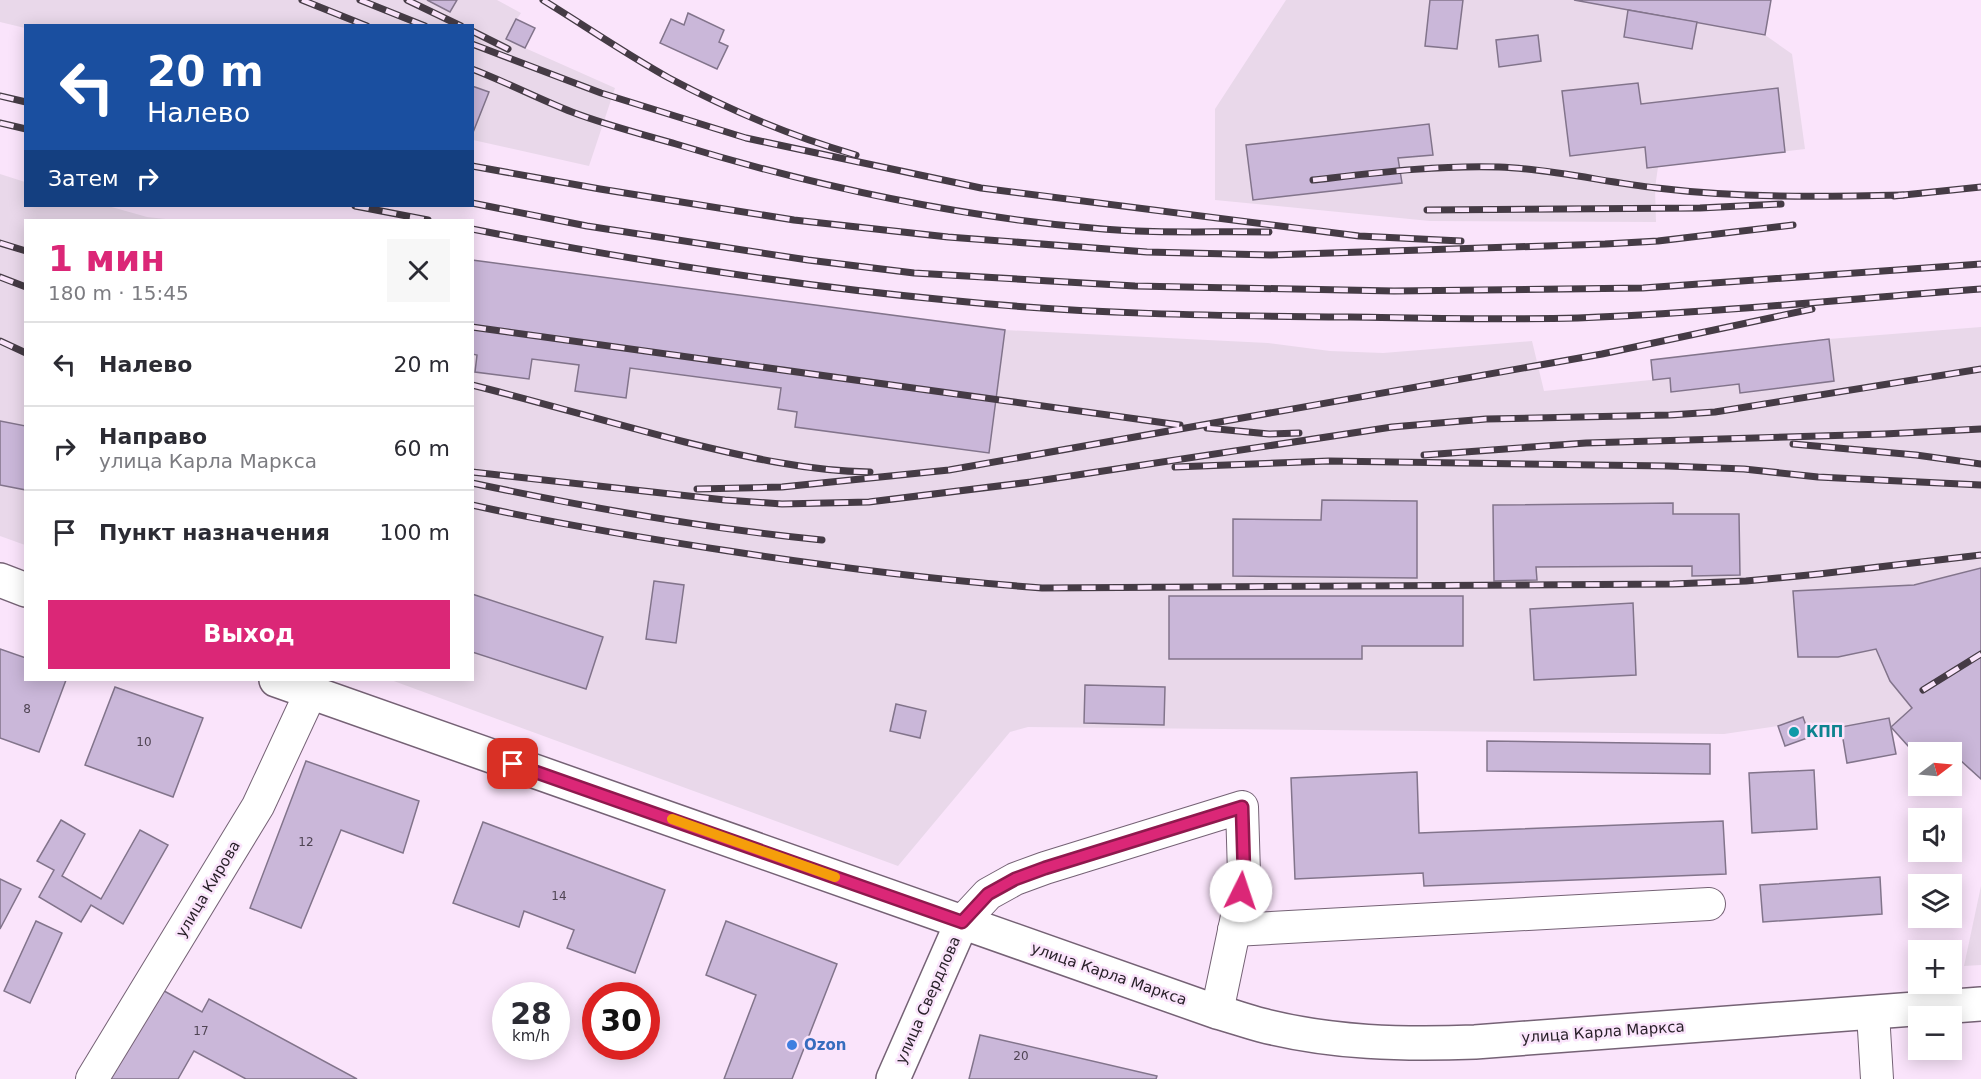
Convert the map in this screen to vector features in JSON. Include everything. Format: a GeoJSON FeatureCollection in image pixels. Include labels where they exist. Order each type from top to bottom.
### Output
{"type":"FeatureCollection","features":[{"type":"Feature","properties":{"kind":"main road"},"geometry":{"type":"LineString","coordinates":[[0,580],[24,589]]}},
{"type":"Feature","properties":{"kind":"main road","name":"улица Карла Маркса"},"geometry":{"type":"LineString","coordinates":[[279,681],[1262,1026],[1316,1036],[1372,1042],[1426,1044],[1981,1004]]}},
{"type":"Feature","properties":{"kind":"main road","name":"улица Свердлова"},"geometry":{"type":"LineString","coordinates":[[894,1079],[962,922]]}},
{"type":"Feature","properties":{"kind":"street","name":"улица Кирова"},"geometry":{"type":"LineString","coordinates":[[92,1079],[258,806],[311,692]]}},
{"type":"Feature","properties":{"kind":"street"},"geometry":{"type":"LineString","coordinates":[[962,922],[988,894],[1015,879],[1242,807],[1244,874],[1217,1012]]}},
{"type":"Feature","properties":{"kind":"street"},"geometry":{"type":"LineString","coordinates":[[1234,930],[1710,904]]}},
{"type":"Feature","properties":{"kind":"street"},"geometry":{"type":"LineString","coordinates":[[1873,1013],[1877,1079]]}},
{"type":"Feature","properties":{"kind":"shaded area"},"geometry":{"type":"Polygon","coordinates":[[[0,0],[497,0],[521,13],[517,19],[535,28],[525,48],[615,88],[589,166],[474,140],[474,24],[24,24],[24,28],[0,22],[0,0]]]}},
{"type":"Feature","properties":{"kind":"shaded area"},"geometry":{"type":"Polygon","coordinates":[[[1286,0],[1574,0],[1765,35],[1792,54],[1805,149],[1658,167],[1655,188],[1656,222],[1430,221],[1215,200],[1215,109],[1286,0]]]}},
{"type":"Feature","properties":{"kind":"shaded area"},"geometry":{"type":"Polygon","coordinates":[[[0,174],[24,182],[24,207],[112,207],[147,217],[166,219],[24,219],[24,545],[0,536],[0,174]]]}},
{"type":"Feature","properties":{"kind":"shaded area"},"geometry":{"type":"Polygon","coordinates":[[[474,260],[1005,330],[1268,343],[1330,351],[1383,353],[1532,341],[1544,391],[1670,378],[1672,392],[1739,384],[1741,392],[1833,381],[1829,339],[1981,327],[1981,779],[1962,761],[1962,742],[1908,742],[1908,746],[1892,728],[1896,754],[1847,763],[1841,727],[1785,746],[1778,726],[1724,734],[1028,727],[1010,732],[898,866],[394,681],[474,681],[474,260]]]}},
{"type":"Feature","properties":{"kind":"shaded area"},"geometry":{"type":"Polygon","coordinates":[[[1981,886],[1981,965],[1964,966],[1981,886]]]}},
{"type":"Feature","properties":{"kind":"building"},"geometry":{"type":"Polygon","coordinates":[[[427,0],[457,0],[450,12],[427,0]]]}},
{"type":"Feature","properties":{"kind":"building"},"geometry":{"type":"Polygon","coordinates":[[[1430,0],[1463,0],[1457,49],[1425,46],[1430,0]]]}},
{"type":"Feature","properties":{"kind":"building"},"geometry":{"type":"Polygon","coordinates":[[[1574,0],[1771,0],[1765,35],[1574,0]]]}},
{"type":"Feature","properties":{"kind":"building"},"geometry":{"type":"Polygon","coordinates":[[[1628,10],[1697,22],[1692,49],[1624,37],[1628,10]]]}},
{"type":"Feature","properties":{"kind":"building"},"geometry":{"type":"Polygon","coordinates":[[[688,13],[724,30],[719,42],[728,46],[717,69],[660,43],[671,19],[684,25],[688,13]]]}},
{"type":"Feature","properties":{"kind":"building"},"geometry":{"type":"Polygon","coordinates":[[[516,19],[535,28],[525,48],[506,39],[516,19]]]}},
{"type":"Feature","properties":{"kind":"building"},"geometry":{"type":"Polygon","coordinates":[[[1538,35],[1541,61],[1499,67],[1496,40],[1538,35]]]}},
{"type":"Feature","properties":{"kind":"building"},"geometry":{"type":"Polygon","coordinates":[[[1638,83],[1641,104],[1778,88],[1785,152],[1647,168],[1645,147],[1570,156],[1562,91],[1638,83]]]}},
{"type":"Feature","properties":{"kind":"building"},"geometry":{"type":"Polygon","coordinates":[[[474,87],[489,92],[474,130],[474,87]]]}},
{"type":"Feature","properties":{"kind":"building"},"geometry":{"type":"Polygon","coordinates":[[[1429,124],[1433,155],[1398,158],[1402,183],[1253,200],[1246,145],[1429,124]]]}},
{"type":"Feature","properties":{"kind":"building"},"geometry":{"type":"Polygon","coordinates":[[[474,260],[1005,330],[989,453],[795,427],[797,412],[778,409],[781,388],[630,368],[626,398],[575,391],[579,365],[532,359],[529,379],[475,372],[477,355],[474,354],[474,260]]]}},
{"type":"Feature","properties":{"kind":"building"},"geometry":{"type":"Polygon","coordinates":[[[1829,339],[1834,381],[1740,393],[1739,384],[1671,392],[1670,378],[1653,380],[1651,360],[1829,339]]]}},
{"type":"Feature","properties":{"kind":"building"},"geometry":{"type":"Polygon","coordinates":[[[0,421],[24,426],[24,490],[0,485],[0,421]]]}},
{"type":"Feature","properties":{"kind":"building"},"geometry":{"type":"Polygon","coordinates":[[[1322,500],[1417,501],[1417,578],[1233,576],[1233,519],[1321,520],[1322,500]]]}},
{"type":"Feature","properties":{"kind":"building"},"geometry":{"type":"Polygon","coordinates":[[[1673,503],[1673,514],[1739,514],[1740,575],[1692,576],[1692,566],[1536,567],[1537,580],[1494,581],[1493,505],[1673,503]]]}},
{"type":"Feature","properties":{"kind":"building"},"geometry":{"type":"Polygon","coordinates":[[[1981,568],[1981,779],[1962,762],[1962,742],[1908,742],[1908,746],[1891,727],[1912,708],[1890,681],[1876,649],[1838,657],[1798,657],[1793,591],[1914,585],[1981,568]]]}},
{"type":"Feature","properties":{"kind":"building"},"geometry":{"type":"Polygon","coordinates":[[[654,581],[684,585],[676,643],[646,639],[654,581]]]}},
{"type":"Feature","properties":{"kind":"building"},"geometry":{"type":"Polygon","coordinates":[[[474,595],[603,637],[586,689],[474,653],[474,595]]]}},
{"type":"Feature","properties":{"kind":"building"},"geometry":{"type":"Polygon","coordinates":[[[1169,596],[1463,596],[1463,646],[1362,646],[1362,659],[1169,659],[1169,596]]]}},
{"type":"Feature","properties":{"kind":"building"},"geometry":{"type":"Polygon","coordinates":[[[1633,603],[1636,675],[1534,680],[1530,609],[1633,603]]]}},
{"type":"Feature","properties":{"kind":"building"},"geometry":{"type":"Polygon","coordinates":[[[0,649],[24,657],[24,681],[66,681],[39,752],[0,738],[0,649]]]}},
{"type":"Feature","properties":{"kind":"building"},"geometry":{"type":"Polygon","coordinates":[[[1085,685],[1165,687],[1164,725],[1084,723],[1085,685]]]}},
{"type":"Feature","properties":{"kind":"building"},"geometry":{"type":"Polygon","coordinates":[[[115,687],[203,718],[173,797],[85,765],[115,687]]]}},
{"type":"Feature","properties":{"kind":"building"},"geometry":{"type":"Polygon","coordinates":[[[896,704],[926,711],[920,738],[890,731],[896,704]]]}},
{"type":"Feature","properties":{"kind":"building","name":"КПП"},"geometry":{"type":"Polygon","coordinates":[[[1803,717],[1810,737],[1785,746],[1778,726],[1803,717]]]}},
{"type":"Feature","properties":{"kind":"building"},"geometry":{"type":"Polygon","coordinates":[[[1889,718],[1896,754],[1847,763],[1841,727],[1889,718]]]}},
{"type":"Feature","properties":{"kind":"building"},"geometry":{"type":"Polygon","coordinates":[[[1487,741],[1710,744],[1710,774],[1487,771],[1487,741]]]}},
{"type":"Feature","properties":{"kind":"building"},"geometry":{"type":"Polygon","coordinates":[[[306,761],[419,801],[403,853],[341,830],[301,928],[250,908],[306,761]]]}},
{"type":"Feature","properties":{"kind":"building"},"geometry":{"type":"Polygon","coordinates":[[[1814,770],[1817,829],[1752,833],[1749,773],[1814,770]]]}},
{"type":"Feature","properties":{"kind":"building"},"geometry":{"type":"Polygon","coordinates":[[[1417,772],[1419,833],[1723,821],[1726,874],[1424,886],[1423,873],[1295,879],[1291,778],[1417,772]]]}},
{"type":"Feature","properties":{"kind":"building"},"geometry":{"type":"Polygon","coordinates":[[[61,820],[85,834],[62,876],[101,899],[140,830],[168,845],[123,924],[91,905],[81,922],[39,897],[54,870],[37,861],[61,820]]]}},
{"type":"Feature","properties":{"kind":"building"},"geometry":{"type":"Polygon","coordinates":[[[483,822],[665,890],[635,973],[567,948],[574,930],[524,911],[519,927],[453,903],[483,822]]]}},
{"type":"Feature","properties":{"kind":"building"},"geometry":{"type":"Polygon","coordinates":[[[1880,877],[1882,914],[1763,922],[1760,885],[1880,877]]]}},
{"type":"Feature","properties":{"kind":"building"},"geometry":{"type":"Polygon","coordinates":[[[0,879],[21,889],[0,929],[0,879]]]}},
{"type":"Feature","properties":{"kind":"building"},"geometry":{"type":"Polygon","coordinates":[[[36,921],[62,933],[30,1003],[4,991],[36,921]]]}},
{"type":"Feature","properties":{"kind":"building"},"geometry":{"type":"Polygon","coordinates":[[[726,921],[837,964],[792,1079],[724,1079],[756,995],[706,975],[726,921]]]}},
{"type":"Feature","properties":{"kind":"building"},"geometry":{"type":"Polygon","coordinates":[[[157,987],[202,1012],[209,999],[357,1079],[246,1079],[194,1051],[178,1079],[107,1079],[157,987]]]}},
{"type":"Feature","properties":{"kind":"building"},"geometry":{"type":"Polygon","coordinates":[[[980,1035],[1157,1076],[1156,1079],[969,1079],[980,1035]]]}},
{"type":"Feature","properties":{"kind":"railway"},"geometry":{"type":"LineString","coordinates":[[302,0],[362,24]]}},
{"type":"Feature","properties":{"kind":"railway"},"geometry":{"type":"LineString","coordinates":[[360,0],[420,24]]}},
{"type":"Feature","properties":{"kind":"railway"},"geometry":{"type":"LineString","coordinates":[[407,0],[457,24]]}},
{"type":"Feature","properties":{"kind":"railway"},"geometry":{"type":"LineString","coordinates":[[543,0],[637,59],[692,90],[784,131],[856,155]]}},
{"type":"Feature","properties":{"kind":"railway"},"geometry":{"type":"LineString","coordinates":[[474,32],[508,49]]}},
{"type":"Feature","properties":{"kind":"railway"},"geometry":{"type":"LineString","coordinates":[[474,45],[601,93],[746,138],[981,188],[1359,236],[1461,241]]}},
{"type":"Feature","properties":{"kind":"railway"},"geometry":{"type":"LineString","coordinates":[[474,70],[572,112],[611,125],[778,173],[882,197],[987,216],[1114,230],[1269,232]]}},
{"type":"Feature","properties":{"kind":"railway"},"geometry":{"type":"LineString","coordinates":[[0,96],[24,102]]}},
{"type":"Feature","properties":{"kind":"railway"},"geometry":{"type":"LineString","coordinates":[[0,123],[24,129]]}},
{"type":"Feature","properties":{"kind":"railway"},"geometry":{"type":"LineString","coordinates":[[474,166],[794,220],[948,237],[1147,252],[1271,255],[1605,244],[1658,241],[1793,225]]}},
{"type":"Feature","properties":{"kind":"railway"},"geometry":{"type":"LineString","coordinates":[[1313,180],[1429,168],[1499,167],[1539,170],[1657,188],[1718,194],[1903,195]]}},
{"type":"Feature","properties":{"kind":"railway"},"geometry":{"type":"LineString","coordinates":[[1894,196],[1981,187]]}},
{"type":"Feature","properties":{"kind":"railway"},"geometry":{"type":"LineString","coordinates":[[474,203],[587,226],[808,260],[914,273],[1135,286],[1394,291],[1643,288],[1981,264]]}},
{"type":"Feature","properties":{"kind":"railway"},"geometry":{"type":"LineString","coordinates":[[1427,210],[1700,208],[1781,204]]}},
{"type":"Feature","properties":{"kind":"railway"},"geometry":{"type":"LineString","coordinates":[[360,207],[423,219]]}},
{"type":"Feature","properties":{"kind":"railway"},"geometry":{"type":"LineString","coordinates":[[474,229],[650,261],[828,287],[997,305],[1148,313],[1464,319],[1578,318],[1730,309],[1981,289]]}},
{"type":"Feature","properties":{"kind":"railway"},"geometry":{"type":"LineString","coordinates":[[0,243],[24,250]]}},
{"type":"Feature","properties":{"kind":"railway"},"geometry":{"type":"LineString","coordinates":[[0,277],[24,286]]}},
{"type":"Feature","properties":{"kind":"railway"},"geometry":{"type":"LineString","coordinates":[[697,489],[782,487],[949,470],[1602,354],[1812,309]]}},
{"type":"Feature","properties":{"kind":"railway"},"geometry":{"type":"LineString","coordinates":[[474,327],[1180,425]]}},
{"type":"Feature","properties":{"kind":"railway"},"geometry":{"type":"LineString","coordinates":[[0,341],[24,352]]}},
{"type":"Feature","properties":{"kind":"railway"},"geometry":{"type":"LineString","coordinates":[[474,472],[725,500],[782,504],[869,502],[1031,482],[1392,427],[1486,419],[1715,412],[1981,369]]}},
{"type":"Feature","properties":{"kind":"railway"},"geometry":{"type":"LineString","coordinates":[[474,386],[731,453],[800,466],[870,472]]}},
{"type":"Feature","properties":{"kind":"railway"},"geometry":{"type":"LineString","coordinates":[[1207,428],[1269,434],[1299,433]]}},
{"type":"Feature","properties":{"kind":"railway"},"geometry":{"type":"LineString","coordinates":[[1424,455],[1586,443],[1981,429]]}},
{"type":"Feature","properties":{"kind":"railway"},"geometry":{"type":"LineString","coordinates":[[1793,444],[1916,455],[1981,464]]}},
{"type":"Feature","properties":{"kind":"railway"},"geometry":{"type":"LineString","coordinates":[[1175,467],[1329,461],[1668,466],[1744,469],[1818,477],[1981,485]]}},
{"type":"Feature","properties":{"kind":"railway"},"geometry":{"type":"LineString","coordinates":[[474,483],[646,516],[734,530],[822,540]]}},
{"type":"Feature","properties":{"kind":"railway"},"geometry":{"type":"LineString","coordinates":[[474,505],[600,530],[768,557],[924,577],[1042,588],[1673,584],[1746,581],[1981,555]]}},
{"type":"Feature","properties":{"kind":"railway"},"geometry":{"type":"LineString","coordinates":[[1923,690],[1981,654]]}},
{"type":"Feature","properties":{"kind":"slow traffic"},"geometry":{"type":"LineString","coordinates":[[672,819],[835,877]]}},
{"type":"Feature","properties":{"kind":"place","name":"КПП"},"geometry":{"type":"Point","coordinates":[1794,732]}},
{"type":"Feature","properties":{"kind":"place","name":"Ozon"},"geometry":{"type":"Point","coordinates":[792,1045]}},
{"type":"Feature","properties":{"kind":"route"},"geometry":{"type":"LineString","coordinates":[[513,764],[962,922],[988,894],[1015,879],[1242,807],[1244,874],[1241,891]]}}]}
